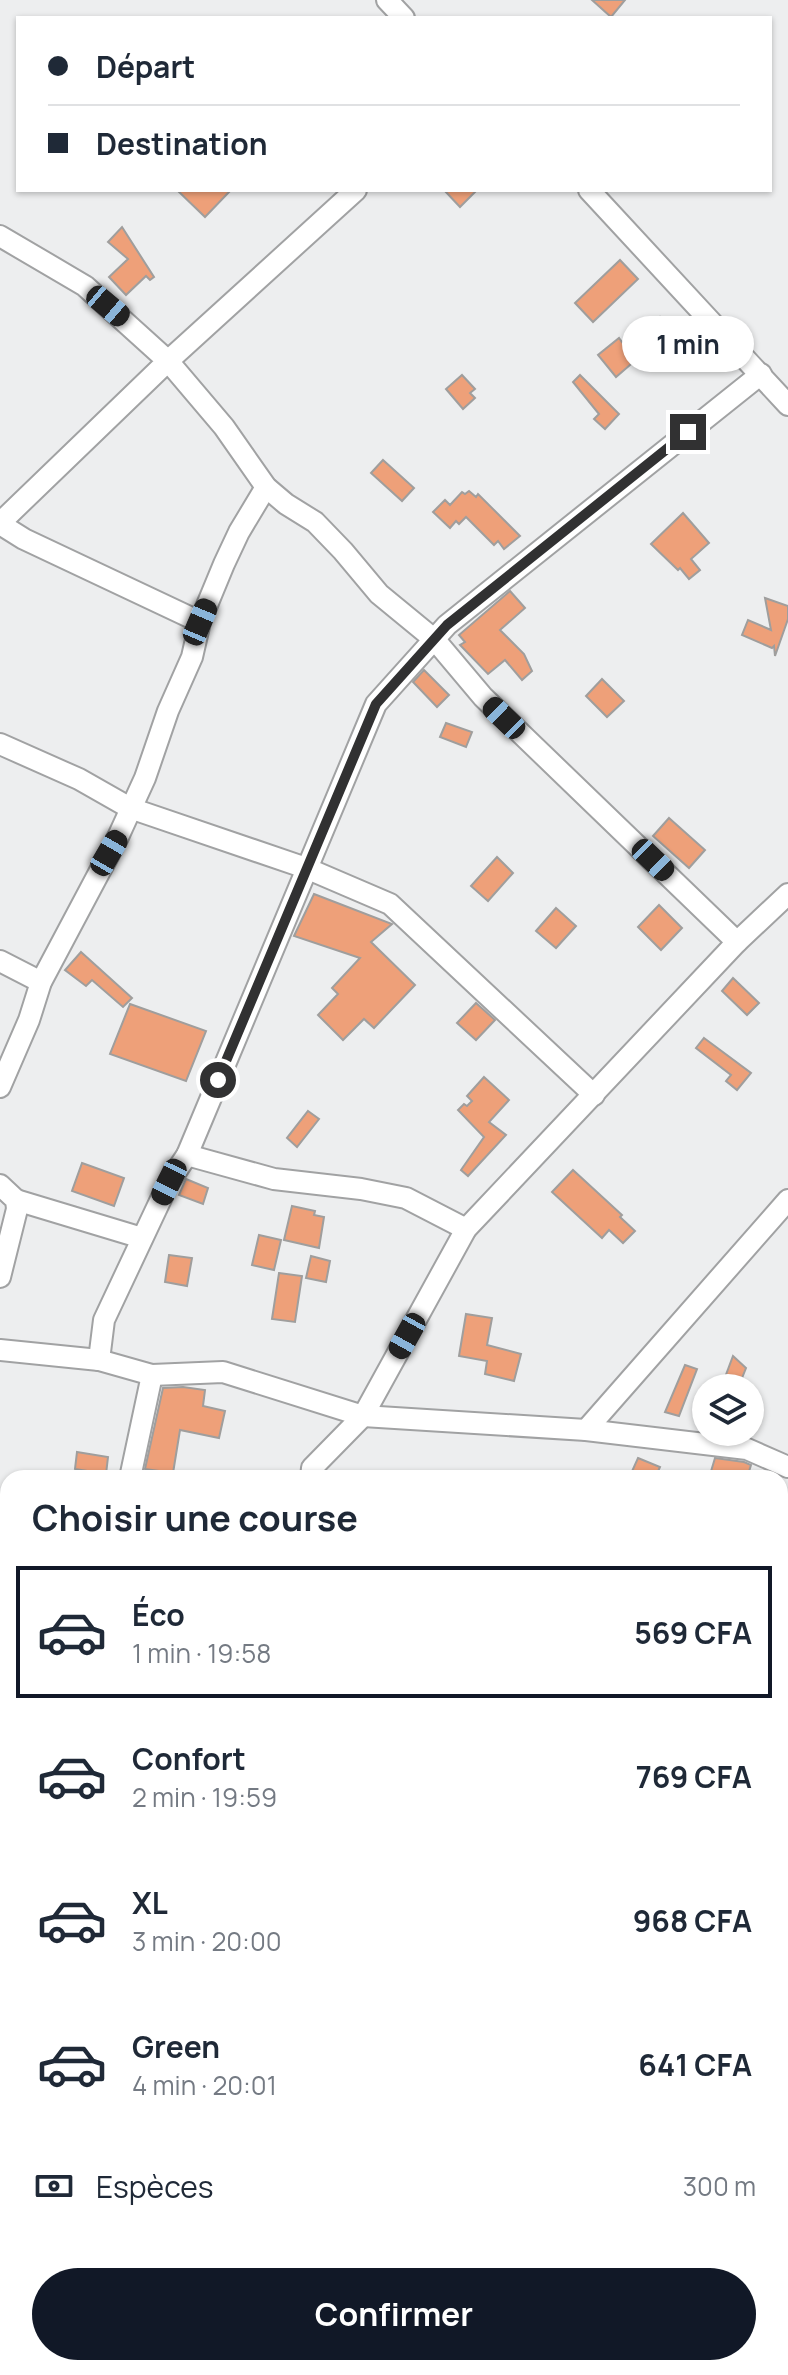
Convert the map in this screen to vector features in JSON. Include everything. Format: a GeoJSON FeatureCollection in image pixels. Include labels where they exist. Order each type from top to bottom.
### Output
{"type":"FeatureCollection","features":[{"type":"Feature","properties":{"kind":"street"},"geometry":{"type":"LineString","coordinates":[[387,0],[402,16]]}},
{"type":"Feature","properties":{"kind":"street"},"geometry":{"type":"LineString","coordinates":[[200,622],[24,539],[0,524],[168,361],[354,192]]}},
{"type":"Feature","properties":{"kind":"street"},"geometry":{"type":"LineString","coordinates":[[591,192],[788,405]]}},
{"type":"Feature","properties":{"kind":"street"},"geometry":{"type":"LineString","coordinates":[[1,239],[85,286],[168,361],[224,427],[266,487],[315,522],[379,594],[435,640],[483,697],[737,942]]}},
{"type":"Feature","properties":{"kind":"street"},"geometry":{"type":"LineString","coordinates":[[99,1360],[104,1320],[169,1182],[187,1155],[376,704],[447,625],[761,374]]}},
{"type":"Feature","properties":{"kind":"street"},"geometry":{"type":"LineString","coordinates":[[0,1087],[29,1020],[41,982],[118,837],[145,778],[168,711],[192,657],[200,622],[239,532],[266,487]]}},
{"type":"Feature","properties":{"kind":"street"},"geometry":{"type":"LineString","coordinates":[[0,744],[79,779],[130,808],[306,868],[390,904],[594,1095]]}},
{"type":"Feature","properties":{"kind":"street"},"geometry":{"type":"LineString","coordinates":[[312,1470],[363,1416],[466,1229],[737,942],[788,894]]}},
{"type":"Feature","properties":{"kind":"street"},"geometry":{"type":"LineString","coordinates":[[0,961],[41,982]]}},
{"type":"Feature","properties":{"kind":"street"},"geometry":{"type":"LineString","coordinates":[[187,1155],[274,1179],[361,1189],[406,1198],[466,1229]]}},
{"type":"Feature","properties":{"kind":"street"},"geometry":{"type":"LineString","coordinates":[[0,1185],[16,1200],[142,1238]]}},
{"type":"Feature","properties":{"kind":"street"},"geometry":{"type":"LineString","coordinates":[[0,1277],[17,1209],[16,1200]]}},
{"type":"Feature","properties":{"kind":"street"},"geometry":{"type":"LineString","coordinates":[[586,1430],[788,1200]]}},
{"type":"Feature","properties":{"kind":"street"},"geometry":{"type":"LineString","coordinates":[[0,1350],[99,1360],[152,1375],[223,1372],[363,1416],[586,1430],[747,1449],[788,1467]]}},
{"type":"Feature","properties":{"kind":"street"},"geometry":{"type":"LineString","coordinates":[[132,1470],[152,1375]]}},
{"type":"Feature","properties":{"kind":"building"},"geometry":{"type":"Polygon","coordinates":[[[592,0],[625,0],[610,16],[592,0]]]}},
{"type":"Feature","properties":{"kind":"building"},"geometry":{"type":"Polygon","coordinates":[[[179,192],[229,192],[205,217],[179,192]]]}},
{"type":"Feature","properties":{"kind":"building"},"geometry":{"type":"Polygon","coordinates":[[[446,192],[475,192],[460,207],[446,192]]]}},
{"type":"Feature","properties":{"kind":"building"},"geometry":{"type":"Polygon","coordinates":[[[122,227],[154,277],[150,280],[146,276],[126,295],[109,277],[128,259],[108,242],[122,227]]]}},
{"type":"Feature","properties":{"kind":"building"},"geometry":{"type":"Polygon","coordinates":[[[620,260],[638,279],[593,322],[575,303],[620,260]]]}},
{"type":"Feature","properties":{"kind":"building"},"geometry":{"type":"Polygon","coordinates":[[[660,317],[673,331],[648,355],[645,352],[616,377],[598,355],[619,338],[627,349],[660,317]]]}},
{"type":"Feature","properties":{"kind":"building"},"geometry":{"type":"Polygon","coordinates":[[[462,375],[475,389],[470,393],[475,398],[463,409],[446,389],[462,375]]]}},
{"type":"Feature","properties":{"kind":"building"},"geometry":{"type":"Polygon","coordinates":[[[580,375],[619,414],[605,429],[594,419],[599,414],[573,382],[580,375]]]}},
{"type":"Feature","properties":{"kind":"building"},"geometry":{"type":"Polygon","coordinates":[[[383,460],[414,488],[402,501],[371,473],[383,460]]]}},
{"type":"Feature","properties":{"kind":"building"},"geometry":{"type":"Polygon","coordinates":[[[469,491],[476,497],[478,494],[520,536],[504,549],[498,541],[494,545],[466,517],[450,528],[433,512],[445,500],[450,505],[462,492],[465,494],[469,491]]]}},
{"type":"Feature","properties":{"kind":"building"},"geometry":{"type":"Polygon","coordinates":[[[683,513],[709,543],[691,559],[700,570],[689,579],[651,544],[683,513]]]}},
{"type":"Feature","properties":{"kind":"building"},"geometry":{"type":"Polygon","coordinates":[[[510,591],[525,608],[500,630],[524,654],[532,671],[522,680],[505,660],[488,674],[460,645],[465,642],[459,635],[510,591]]]}},
{"type":"Feature","properties":{"kind":"building"},"geometry":{"type":"Polygon","coordinates":[[[765,598],[788,606],[788,619],[775,656],[774,646],[772,648],[742,635],[748,620],[771,630],[765,598]]]}},
{"type":"Feature","properties":{"kind":"building"},"geometry":{"type":"Polygon","coordinates":[[[424,670],[449,695],[437,707],[413,682],[424,670]]]}},
{"type":"Feature","properties":{"kind":"building"},"geometry":{"type":"Polygon","coordinates":[[[602,679],[624,701],[607,717],[586,696],[602,679]]]}},
{"type":"Feature","properties":{"kind":"building"},"geometry":{"type":"Polygon","coordinates":[[[446,723],[472,732],[466,747],[440,737],[446,723]]]}},
{"type":"Feature","properties":{"kind":"building"},"geometry":{"type":"Polygon","coordinates":[[[669,818],[705,850],[689,868],[653,836],[669,818]]]}},
{"type":"Feature","properties":{"kind":"building"},"geometry":{"type":"Polygon","coordinates":[[[497,857],[513,873],[488,901],[471,886],[497,857]]]}},
{"type":"Feature","properties":{"kind":"building"},"geometry":{"type":"Polygon","coordinates":[[[314,894],[392,924],[371,942],[415,985],[374,1028],[364,1019],[343,1040],[318,1015],[338,994],[332,988],[360,958],[294,936],[314,894]]]}},
{"type":"Feature","properties":{"kind":"building"},"geometry":{"type":"Polygon","coordinates":[[[659,905],[682,928],[661,950],[638,927],[659,905]]]}},
{"type":"Feature","properties":{"kind":"building"},"geometry":{"type":"Polygon","coordinates":[[[556,908],[576,926],[556,948],[536,931],[556,908]]]}},
{"type":"Feature","properties":{"kind":"building"},"geometry":{"type":"Polygon","coordinates":[[[81,952],[132,998],[123,1007],[92,980],[86,986],[65,970],[81,952]]]}},
{"type":"Feature","properties":{"kind":"building"},"geometry":{"type":"Polygon","coordinates":[[[733,978],[759,1003],[747,1015],[722,991],[733,978]]]}},
{"type":"Feature","properties":{"kind":"building"},"geometry":{"type":"Polygon","coordinates":[[[476,1003],[495,1020],[476,1040],[457,1023],[476,1003]]]}},
{"type":"Feature","properties":{"kind":"building"},"geometry":{"type":"Polygon","coordinates":[[[130,1004],[206,1031],[186,1081],[110,1054],[130,1004]]]}},
{"type":"Feature","properties":{"kind":"building"},"geometry":{"type":"Polygon","coordinates":[[[704,1038],[751,1073],[737,1090],[726,1081],[731,1075],[696,1048],[704,1038]]]}},
{"type":"Feature","properties":{"kind":"building"},"geometry":{"type":"Polygon","coordinates":[[[484,1077],[509,1100],[489,1122],[506,1135],[468,1176],[461,1170],[484,1137],[458,1110],[472,1101],[467,1096],[484,1077]]]}},
{"type":"Feature","properties":{"kind":"building"},"geometry":{"type":"Polygon","coordinates":[[[308,1111],[319,1119],[297,1147],[287,1138],[308,1111]]]}},
{"type":"Feature","properties":{"kind":"building"},"geometry":{"type":"Polygon","coordinates":[[[82,1163],[124,1178],[114,1206],[72,1191],[82,1163]]]}},
{"type":"Feature","properties":{"kind":"building"},"geometry":{"type":"Polygon","coordinates":[[[573,1170],[635,1231],[623,1243],[609,1230],[602,1238],[552,1192],[573,1170]]]}},
{"type":"Feature","properties":{"kind":"building"},"geometry":{"type":"Polygon","coordinates":[[[186,1179],[208,1188],[203,1204],[179,1195],[186,1179]]]}},
{"type":"Feature","properties":{"kind":"building"},"geometry":{"type":"Polygon","coordinates":[[[292,1206],[315,1211],[314,1215],[324,1217],[319,1248],[284,1240],[292,1206]]]}},
{"type":"Feature","properties":{"kind":"building"},"geometry":{"type":"Polygon","coordinates":[[[259,1235],[281,1240],[274,1270],[252,1265],[259,1235]]]}},
{"type":"Feature","properties":{"kind":"building"},"geometry":{"type":"Polygon","coordinates":[[[169,1255],[192,1258],[187,1286],[165,1282],[169,1255]]]}},
{"type":"Feature","properties":{"kind":"building"},"geometry":{"type":"Polygon","coordinates":[[[311,1256],[330,1261],[326,1282],[306,1278],[311,1256]]]}},
{"type":"Feature","properties":{"kind":"building"},"geometry":{"type":"Polygon","coordinates":[[[279,1273],[302,1276],[295,1322],[272,1319],[279,1273]]]}},
{"type":"Feature","properties":{"kind":"building"},"geometry":{"type":"Polygon","coordinates":[[[466,1314],[492,1318],[487,1345],[521,1354],[514,1381],[485,1374],[487,1361],[459,1356],[466,1314]]]}},
{"type":"Feature","properties":{"kind":"building"},"geometry":{"type":"Polygon","coordinates":[[[733,1356],[746,1368],[744,1374],[726,1374],[733,1356]]]}},
{"type":"Feature","properties":{"kind":"building"},"geometry":{"type":"Polygon","coordinates":[[[685,1365],[697,1369],[692,1374],[679,1416],[665,1412],[685,1365]]]}},
{"type":"Feature","properties":{"kind":"building"},"geometry":{"type":"Polygon","coordinates":[[[163,1388],[205,1390],[203,1406],[225,1411],[219,1438],[180,1430],[173,1470],[145,1469],[163,1388]]]}},
{"type":"Feature","properties":{"kind":"building"},"geometry":{"type":"Polygon","coordinates":[[[77,1452],[108,1457],[106,1470],[75,1469],[77,1452]]]}},
{"type":"Feature","properties":{"kind":"building"},"geometry":{"type":"Polygon","coordinates":[[[638,1458],[660,1467],[659,1470],[633,1470],[638,1458]]]}},
{"type":"Feature","properties":{"kind":"building"},"geometry":{"type":"Polygon","coordinates":[[[715,1458],[751,1465],[749,1470],[711,1470],[715,1458]]]}},
{"type":"Feature","properties":{"kind":"route"},"geometry":{"type":"LineString","coordinates":[[218,1080],[376,704],[447,625],[688,432]]}}]}
